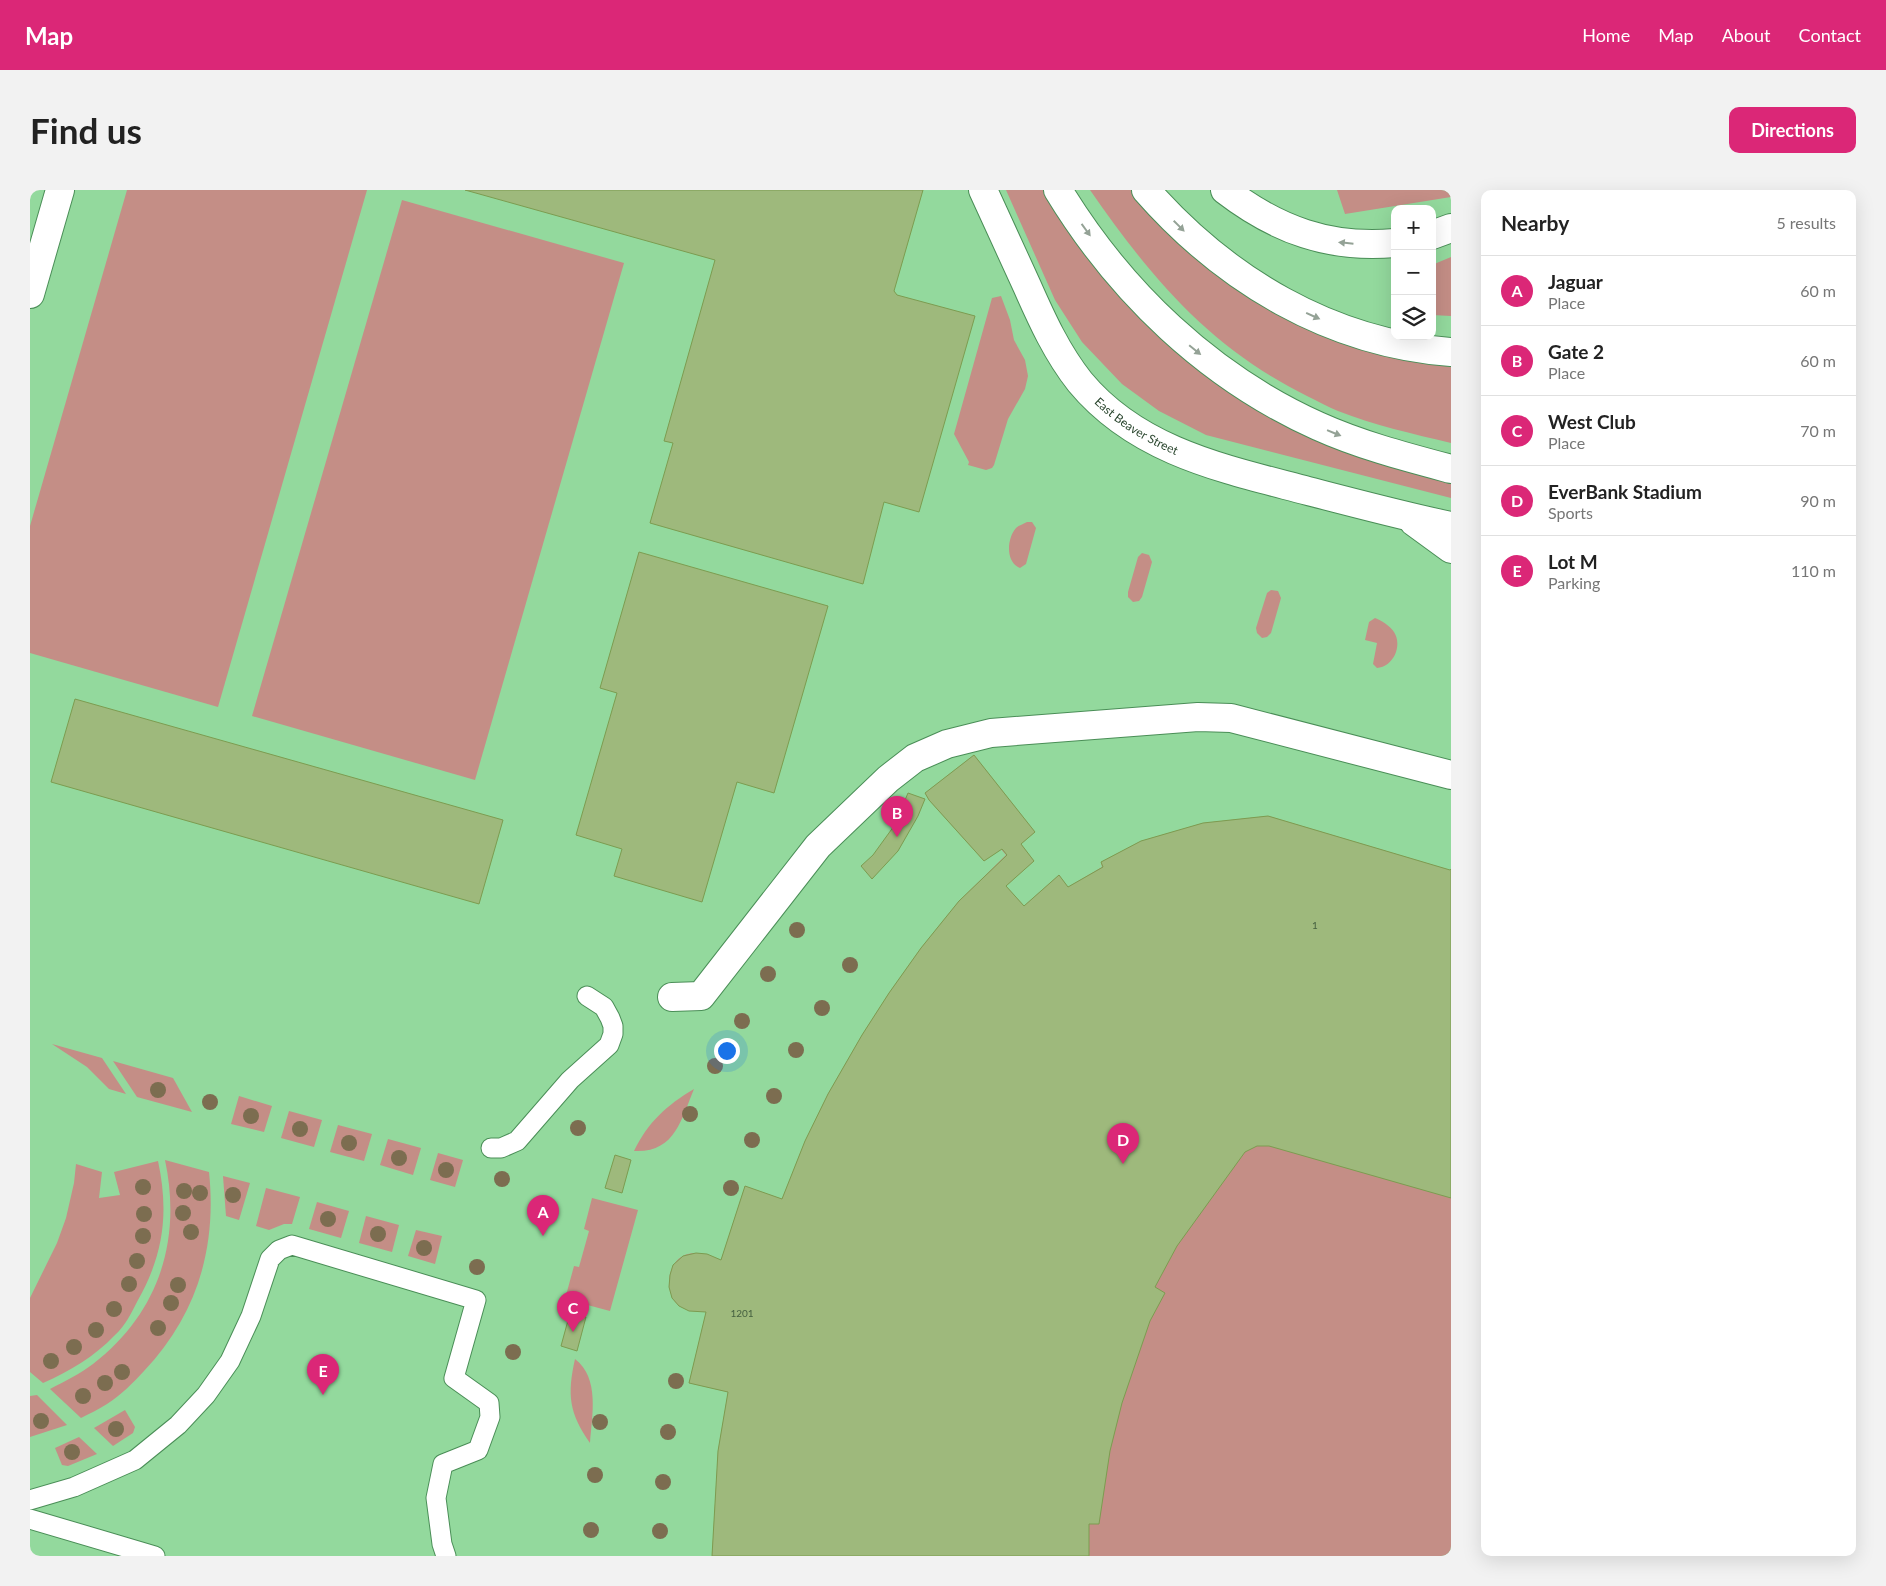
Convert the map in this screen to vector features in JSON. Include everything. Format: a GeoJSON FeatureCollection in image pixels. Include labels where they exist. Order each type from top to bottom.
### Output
{"type":"FeatureCollection","features":[{"type":"Feature","properties":{"kind":"main road"},"geometry":{"type":"LineString","coordinates":[[30,294],[60,190]]}},
{"type":"Feature","properties":{"kind":"main road","name":"East Beaver Street"},"geometry":{"type":"LineString","coordinates":[[983,190],[1047,330],[1062,358],[1080,382],[1111,412],[1150,439],[1191,458],[1251,476],[1407,517],[1451,526]]}},
{"type":"Feature","properties":{"kind":"main road"},"geometry":{"type":"LineString","coordinates":[[1058,190],[1103,254],[1134,291],[1177,336],[1230,377],[1272,404],[1318,426],[1388,452],[1451,469]]}},
{"type":"Feature","properties":{"kind":"main road"},"geometry":{"type":"LineString","coordinates":[[1146,190],[1175,222],[1205,250],[1237,274],[1287,304],[1358,334],[1397,344],[1451,352]]}},
{"type":"Feature","properties":{"kind":"main road"},"geometry":{"type":"LineString","coordinates":[[1226,190],[1256,212],[1302,234],[1346,244],[1391,243]]}},
{"type":"Feature","properties":{"kind":"main road"},"geometry":{"type":"LineString","coordinates":[[1436,234],[1451,228]]}},
{"type":"Feature","properties":{"kind":"main road","name":"East Beaver Street"},"geometry":{"type":"LineString","coordinates":[[1407,517],[1451,549]]}},
{"type":"Feature","properties":{"kind":"main road"},"geometry":{"type":"LineString","coordinates":[[672,997],[701,996],[818,846],[888,779],[908,763],[947,744],[991,733],[1198,716],[1231,718],[1451,775]]}},
{"type":"Feature","properties":{"kind":"lane"},"geometry":{"type":"LineString","coordinates":[[491,1148],[501,1148],[517,1141],[570,1080],[609,1045],[613,1034],[610,1018],[604,1007],[587,996]]}},
{"type":"Feature","properties":{"kind":"lane"},"geometry":{"type":"LineString","coordinates":[[30,1500],[74,1487],[135,1460],[178,1425],[206,1395],[230,1361],[251,1316],[270,1259],[279,1250],[292,1245],[476,1300],[454,1378],[488,1403],[490,1417],[478,1450],[443,1464],[436,1498],[442,1544],[446,1556]]}},
{"type":"Feature","properties":{"kind":"lane"},"geometry":{"type":"LineString","coordinates":[[30,1519],[155,1556]]}},
{"type":"Feature","properties":{"kind":"shaded area"},"geometry":{"type":"Polygon","coordinates":[[[127,190],[367,190],[218,707],[30,653],[30,526],[127,190]]]}},
{"type":"Feature","properties":{"kind":"shaded area"},"geometry":{"type":"Polygon","coordinates":[[[1006,190],[1047,190],[1074,232],[1305,434],[1341,451],[1451,481],[1451,498],[1206,435],[1159,411],[1122,384],[1082,342],[1055,300],[1006,190]]]}},
{"type":"Feature","properties":{"kind":"shaded area"},"geometry":{"type":"Polygon","coordinates":[[[1090,190],[1132,190],[1161,225],[1385,353],[1451,367],[1451,443],[1408,433],[1338,411],[1272,377],[1241,356],[1185,308],[1160,281],[1136,253],[1090,190]]]}},
{"type":"Feature","properties":{"kind":"shaded area"},"geometry":{"type":"Polygon","coordinates":[[[1337,190],[1451,190],[1451,197],[1391,205],[1391,207],[1345,214],[1337,190]]]}},
{"type":"Feature","properties":{"kind":"shaded area"},"geometry":{"type":"Polygon","coordinates":[[[402,200],[624,263],[475,780],[252,716],[402,200]]]}},
{"type":"Feature","properties":{"kind":"shaded area"},"geometry":{"type":"Polygon","coordinates":[[[1451,257],[1451,316],[1436,315],[1436,263],[1451,257]]]}},
{"type":"Feature","properties":{"kind":"shaded area"},"geometry":{"type":"Polygon","coordinates":[[[1001,296],[1010,320],[1014,340],[1025,360],[1028,376],[1025,389],[1008,419],[994,465],[986,470],[968,465],[969,462],[954,434],[992,298],[1001,296]]]}},
{"type":"Feature","properties":{"kind":"shaded area"},"geometry":{"type":"Polygon","coordinates":[[[1027,522],[1032,522],[1036,528],[1026,564],[1020,568],[1012,561],[1009,543],[1016,528],[1027,522]]]}},
{"type":"Feature","properties":{"kind":"shaded area"},"geometry":{"type":"Polygon","coordinates":[[[1142,553],[1149,555],[1152,562],[1142,597],[1139,601],[1133,602],[1128,597],[1128,592],[1138,557],[1142,553]]]}},
{"type":"Feature","properties":{"kind":"shaded area"},"geometry":{"type":"Polygon","coordinates":[[[1271,590],[1278,591],[1281,598],[1271,633],[1267,637],[1262,638],[1257,633],[1256,628],[1267,593],[1271,590]]]}},
{"type":"Feature","properties":{"kind":"shaded area"},"geometry":{"type":"Polygon","coordinates":[[[1375,618],[1392,630],[1397,638],[1397,649],[1392,660],[1383,667],[1377,668],[1373,664],[1377,643],[1365,640],[1369,622],[1375,618]]]}},
{"type":"Feature","properties":{"kind":"shaded area"},"geometry":{"type":"Polygon","coordinates":[[[974,755],[1035,832],[1021,844],[1034,861],[1006,886],[1024,906],[1059,875],[1068,887],[1102,867],[1101,862],[1141,841],[1203,823],[1268,816],[1451,869],[1451,1556],[712,1556],[718,1451],[728,1392],[689,1383],[706,1312],[686,1309],[675,1301],[669,1288],[670,1273],[677,1260],[688,1254],[702,1254],[721,1260],[745,1186],[782,1199],[805,1141],[828,1094],[889,993],[921,948],[959,901],[1006,855],[1001,849],[984,861],[929,800],[925,793],[974,755]]]}},
{"type":"Feature","properties":{"kind":"shaded area"},"geometry":{"type":"Polygon","coordinates":[[[52,1044],[102,1058],[126,1094],[109,1089],[87,1067],[52,1044]]]}},
{"type":"Feature","properties":{"kind":"shaded area"},"geometry":{"type":"Polygon","coordinates":[[[113,1061],[173,1078],[192,1112],[137,1097],[113,1061]]]}},
{"type":"Feature","properties":{"kind":"shaded area"},"geometry":{"type":"Polygon","coordinates":[[[694,1089],[680,1123],[668,1140],[659,1147],[634,1151],[645,1131],[659,1115],[675,1101],[694,1089]]]}},
{"type":"Feature","properties":{"kind":"shaded area"},"geometry":{"type":"Polygon","coordinates":[[[239,1096],[272,1106],[264,1132],[231,1124],[239,1096]]]}},
{"type":"Feature","properties":{"kind":"shaded area"},"geometry":{"type":"Polygon","coordinates":[[[289,1111],[322,1120],[314,1147],[281,1138],[289,1111]]]}},
{"type":"Feature","properties":{"kind":"shaded area"},"geometry":{"type":"Polygon","coordinates":[[[338,1125],[372,1134],[364,1161],[330,1152],[338,1125]]]}},
{"type":"Feature","properties":{"kind":"shaded area"},"geometry":{"type":"Polygon","coordinates":[[[388,1139],[421,1148],[413,1175],[380,1165],[388,1139]]]}},
{"type":"Feature","properties":{"kind":"shaded area"},"geometry":{"type":"Polygon","coordinates":[[[438,1153],[463,1160],[455,1187],[430,1180],[438,1153]]]}},
{"type":"Feature","properties":{"kind":"shaded area"},"geometry":{"type":"Polygon","coordinates":[[[165,1160],[209,1172],[210,1227],[206,1254],[199,1279],[178,1327],[140,1375],[122,1393],[107,1404],[81,1418],[50,1389],[88,1368],[116,1344],[134,1322],[149,1298],[160,1273],[167,1246],[170,1218],[165,1160]]]}},
{"type":"Feature","properties":{"kind":"shaded area"},"geometry":{"type":"Polygon","coordinates":[[[158,1161],[163,1198],[162,1232],[154,1266],[147,1283],[125,1323],[107,1343],[90,1357],[63,1374],[43,1383],[30,1372],[30,1298],[57,1243],[66,1218],[76,1164],[102,1172],[99,1198],[120,1195],[114,1172],[158,1161]]]}},
{"type":"Feature","properties":{"kind":"shaded area"},"geometry":{"type":"Polygon","coordinates":[[[223,1176],[250,1183],[239,1220],[226,1216],[223,1176]]]}},
{"type":"Feature","properties":{"kind":"shaded area"},"geometry":{"type":"Polygon","coordinates":[[[266,1188],[300,1197],[292,1224],[284,1224],[269,1230],[256,1226],[266,1188]]]}},
{"type":"Feature","properties":{"kind":"shaded area"},"geometry":{"type":"Polygon","coordinates":[[[592,1198],[638,1210],[610,1311],[565,1299],[574,1266],[579,1267],[589,1231],[584,1229],[592,1198]]]}},
{"type":"Feature","properties":{"kind":"shaded area"},"geometry":{"type":"Polygon","coordinates":[[[317,1202],[349,1211],[341,1238],[309,1229],[317,1202]]]}},
{"type":"Feature","properties":{"kind":"shaded area"},"geometry":{"type":"Polygon","coordinates":[[[366,1216],[399,1225],[392,1252],[359,1243],[366,1216]]]}},
{"type":"Feature","properties":{"kind":"shaded area"},"geometry":{"type":"Polygon","coordinates":[[[416,1230],[442,1236],[435,1264],[408,1256],[416,1230]]]}},
{"type":"Feature","properties":{"kind":"shaded area"},"geometry":{"type":"Polygon","coordinates":[[[575,1359],[588,1376],[593,1398],[590,1443],[578,1422],[572,1403],[571,1383],[575,1359]]]}},
{"type":"Feature","properties":{"kind":"shaded area"},"geometry":{"type":"Polygon","coordinates":[[[37,1395],[67,1425],[30,1437],[30,1396],[37,1395]]]}},
{"type":"Feature","properties":{"kind":"shaded area"},"geometry":{"type":"Polygon","coordinates":[[[125,1410],[135,1427],[133,1433],[113,1446],[94,1428],[125,1410]]]}},
{"type":"Feature","properties":{"kind":"shaded area"},"geometry":{"type":"Polygon","coordinates":[[[79,1437],[97,1454],[68,1466],[62,1465],[55,1448],[79,1437]]]}},
{"type":"Feature","properties":{"kind":"building"},"geometry":{"type":"Polygon","coordinates":[[[465,190],[923,190],[894,291],[897,295],[975,316],[919,512],[884,502],[863,584],[650,523],[673,443],[664,441],[715,260],[465,190]]]}},
{"type":"Feature","properties":{"kind":"building"},"geometry":{"type":"Polygon","coordinates":[[[639,552],[828,606],[774,793],[737,782],[702,902],[614,876],[622,849],[576,835],[617,693],[600,688],[639,552]]]}},
{"type":"Feature","properties":{"kind":"building"},"geometry":{"type":"Polygon","coordinates":[[[75,699],[503,820],[479,904],[51,782],[75,699]]]}},
{"type":"Feature","properties":{"kind":"building"},"geometry":{"type":"Polygon","coordinates":[[[974,755],[1035,832],[1021,844],[1034,861],[1006,886],[1024,906],[1059,875],[1068,887],[1103,867],[1101,862],[1141,841],[1203,823],[1268,816],[1451,869],[1451,1198],[1269,1146],[1257,1146],[1245,1152],[1177,1246],[1155,1287],[1165,1293],[1150,1321],[1122,1403],[1110,1451],[1099,1524],[1089,1524],[1089,1556],[712,1556],[718,1451],[728,1392],[689,1383],[706,1312],[689,1311],[679,1306],[672,1298],[669,1287],[673,1265],[683,1256],[696,1253],[707,1254],[721,1260],[745,1186],[782,1199],[805,1141],[828,1094],[889,993],[921,948],[959,901],[1007,855],[1002,849],[984,861],[929,800],[925,793],[974,755]]]}},
{"type":"Feature","properties":{"kind":"building"},"geometry":{"type":"Polygon","coordinates":[[[908,793],[925,799],[918,816],[898,851],[872,879],[861,866],[873,855],[894,826],[908,793]]]}},
{"type":"Feature","properties":{"kind":"building"},"geometry":{"type":"Polygon","coordinates":[[[615,1155],[631,1160],[622,1193],[605,1188],[615,1155]]]}},
{"type":"Feature","properties":{"kind":"building"},"geometry":{"type":"Polygon","coordinates":[[[570,1313],[586,1317],[577,1351],[561,1346],[570,1313]]]}},
{"type":"Feature","properties":{"kind":"place","name":"Gate 2"},"geometry":{"type":"Point","coordinates":[897,837]}},
{"type":"Feature","properties":{"kind":"place","name":"EverBank Stadium"},"geometry":{"type":"Point","coordinates":[1123,1164]}},
{"type":"Feature","properties":{"kind":"place","name":"Jaguar"},"geometry":{"type":"Point","coordinates":[543,1236]}},
{"type":"Feature","properties":{"kind":"place","name":"West Club"},"geometry":{"type":"Point","coordinates":[573,1332]}},
{"type":"Feature","properties":{"kind":"place","name":"Lot M"},"geometry":{"type":"Point","coordinates":[323,1395]}}]}
